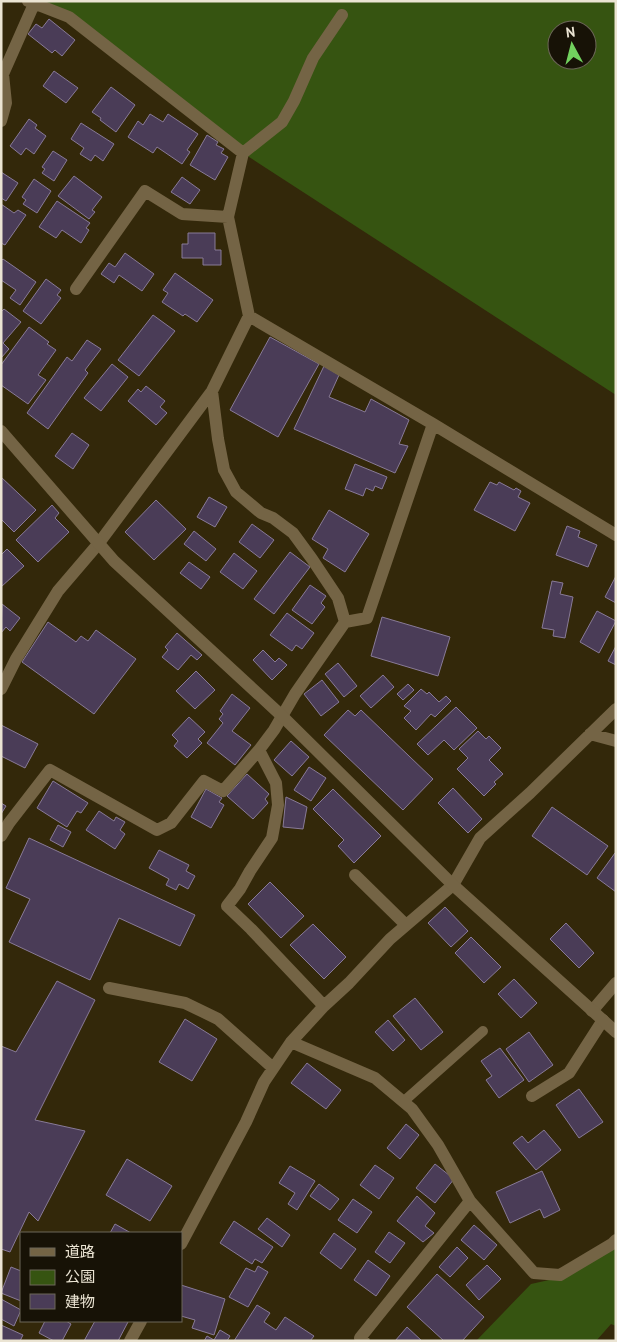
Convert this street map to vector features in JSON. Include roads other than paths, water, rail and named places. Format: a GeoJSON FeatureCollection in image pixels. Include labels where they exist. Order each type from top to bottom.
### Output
{"type":"FeatureCollection","features":[{"type":"Feature","properties":{"kind":"street"},"geometry":{"type":"LineString","coordinates":[[1,121],[6,103],[3,74],[31,3],[69,17],[243,152]]}},
{"type":"Feature","properties":{"kind":"street"},"geometry":{"type":"LineString","coordinates":[[1,689],[16,659],[58,591],[99,543],[212,391],[249,316],[228,217],[243,152],[282,122],[294,101],[313,58],[342,15]]}},
{"type":"Feature","properties":{"kind":"street"},"geometry":{"type":"LineString","coordinates":[[76,289],[145,191],[182,214],[228,217]]}},
{"type":"Feature","properties":{"kind":"street"},"geometry":{"type":"LineString","coordinates":[[249,316],[433,424],[616,535]]}},
{"type":"Feature","properties":{"kind":"street"},"geometry":{"type":"LineString","coordinates":[[212,391],[224,470],[236,492],[261,513],[273,518],[293,534],[338,598],[345,622]]}},
{"type":"Feature","properties":{"kind":"street"},"geometry":{"type":"LineString","coordinates":[[1,836],[50,770],[157,830],[171,822],[204,781],[223,791],[274,730],[295,694],[345,622],[367,618],[433,424]]}},
{"type":"Feature","properties":{"kind":"street"},"geometry":{"type":"LineString","coordinates":[[1,432],[114,560],[282,716],[453,885],[616,1032]]}},
{"type":"Feature","properties":{"kind":"street"},"geometry":{"type":"LineString","coordinates":[[182,1242],[246,1122],[264,1082],[291,1042],[390,939],[453,885],[480,838],[530,793],[616,709]]}},
{"type":"Feature","properties":{"kind":"street"},"geometry":{"type":"LineString","coordinates":[[590,734],[616,742]]}},
{"type":"Feature","properties":{"kind":"street"},"geometry":{"type":"LineString","coordinates":[[259,750],[276,783],[278,805],[272,838],[227,906],[324,1006]]}},
{"type":"Feature","properties":{"kind":"street"},"geometry":{"type":"LineString","coordinates":[[355,875],[406,925]]}},
{"type":"Feature","properties":{"kind":"street"},"geometry":{"type":"LineString","coordinates":[[592,1011],[616,983]]}},
{"type":"Feature","properties":{"kind":"street"},"geometry":{"type":"LineString","coordinates":[[108,988],[185,1003],[218,1018],[273,1068]]}},
{"type":"Feature","properties":{"kind":"street"},"geometry":{"type":"LineString","coordinates":[[532,1096],[569,1073],[602,1020]]}},
{"type":"Feature","properties":{"kind":"street"},"geometry":{"type":"LineString","coordinates":[[291,1042],[375,1078],[412,1109],[438,1145],[470,1201],[534,1273],[560,1275],[616,1240]]}},
{"type":"Feature","properties":{"kind":"street"},"geometry":{"type":"LineString","coordinates":[[361,1340],[470,1201]]}},
{"type":"Feature","properties":{"kind":"street"},"geometry":{"type":"LineString","coordinates":[[130,1341],[140,1322]]}},
{"type":"Feature","properties":{"kind":"lane"},"geometry":{"type":"LineString","coordinates":[[403,1102],[483,1031]]}}]}
